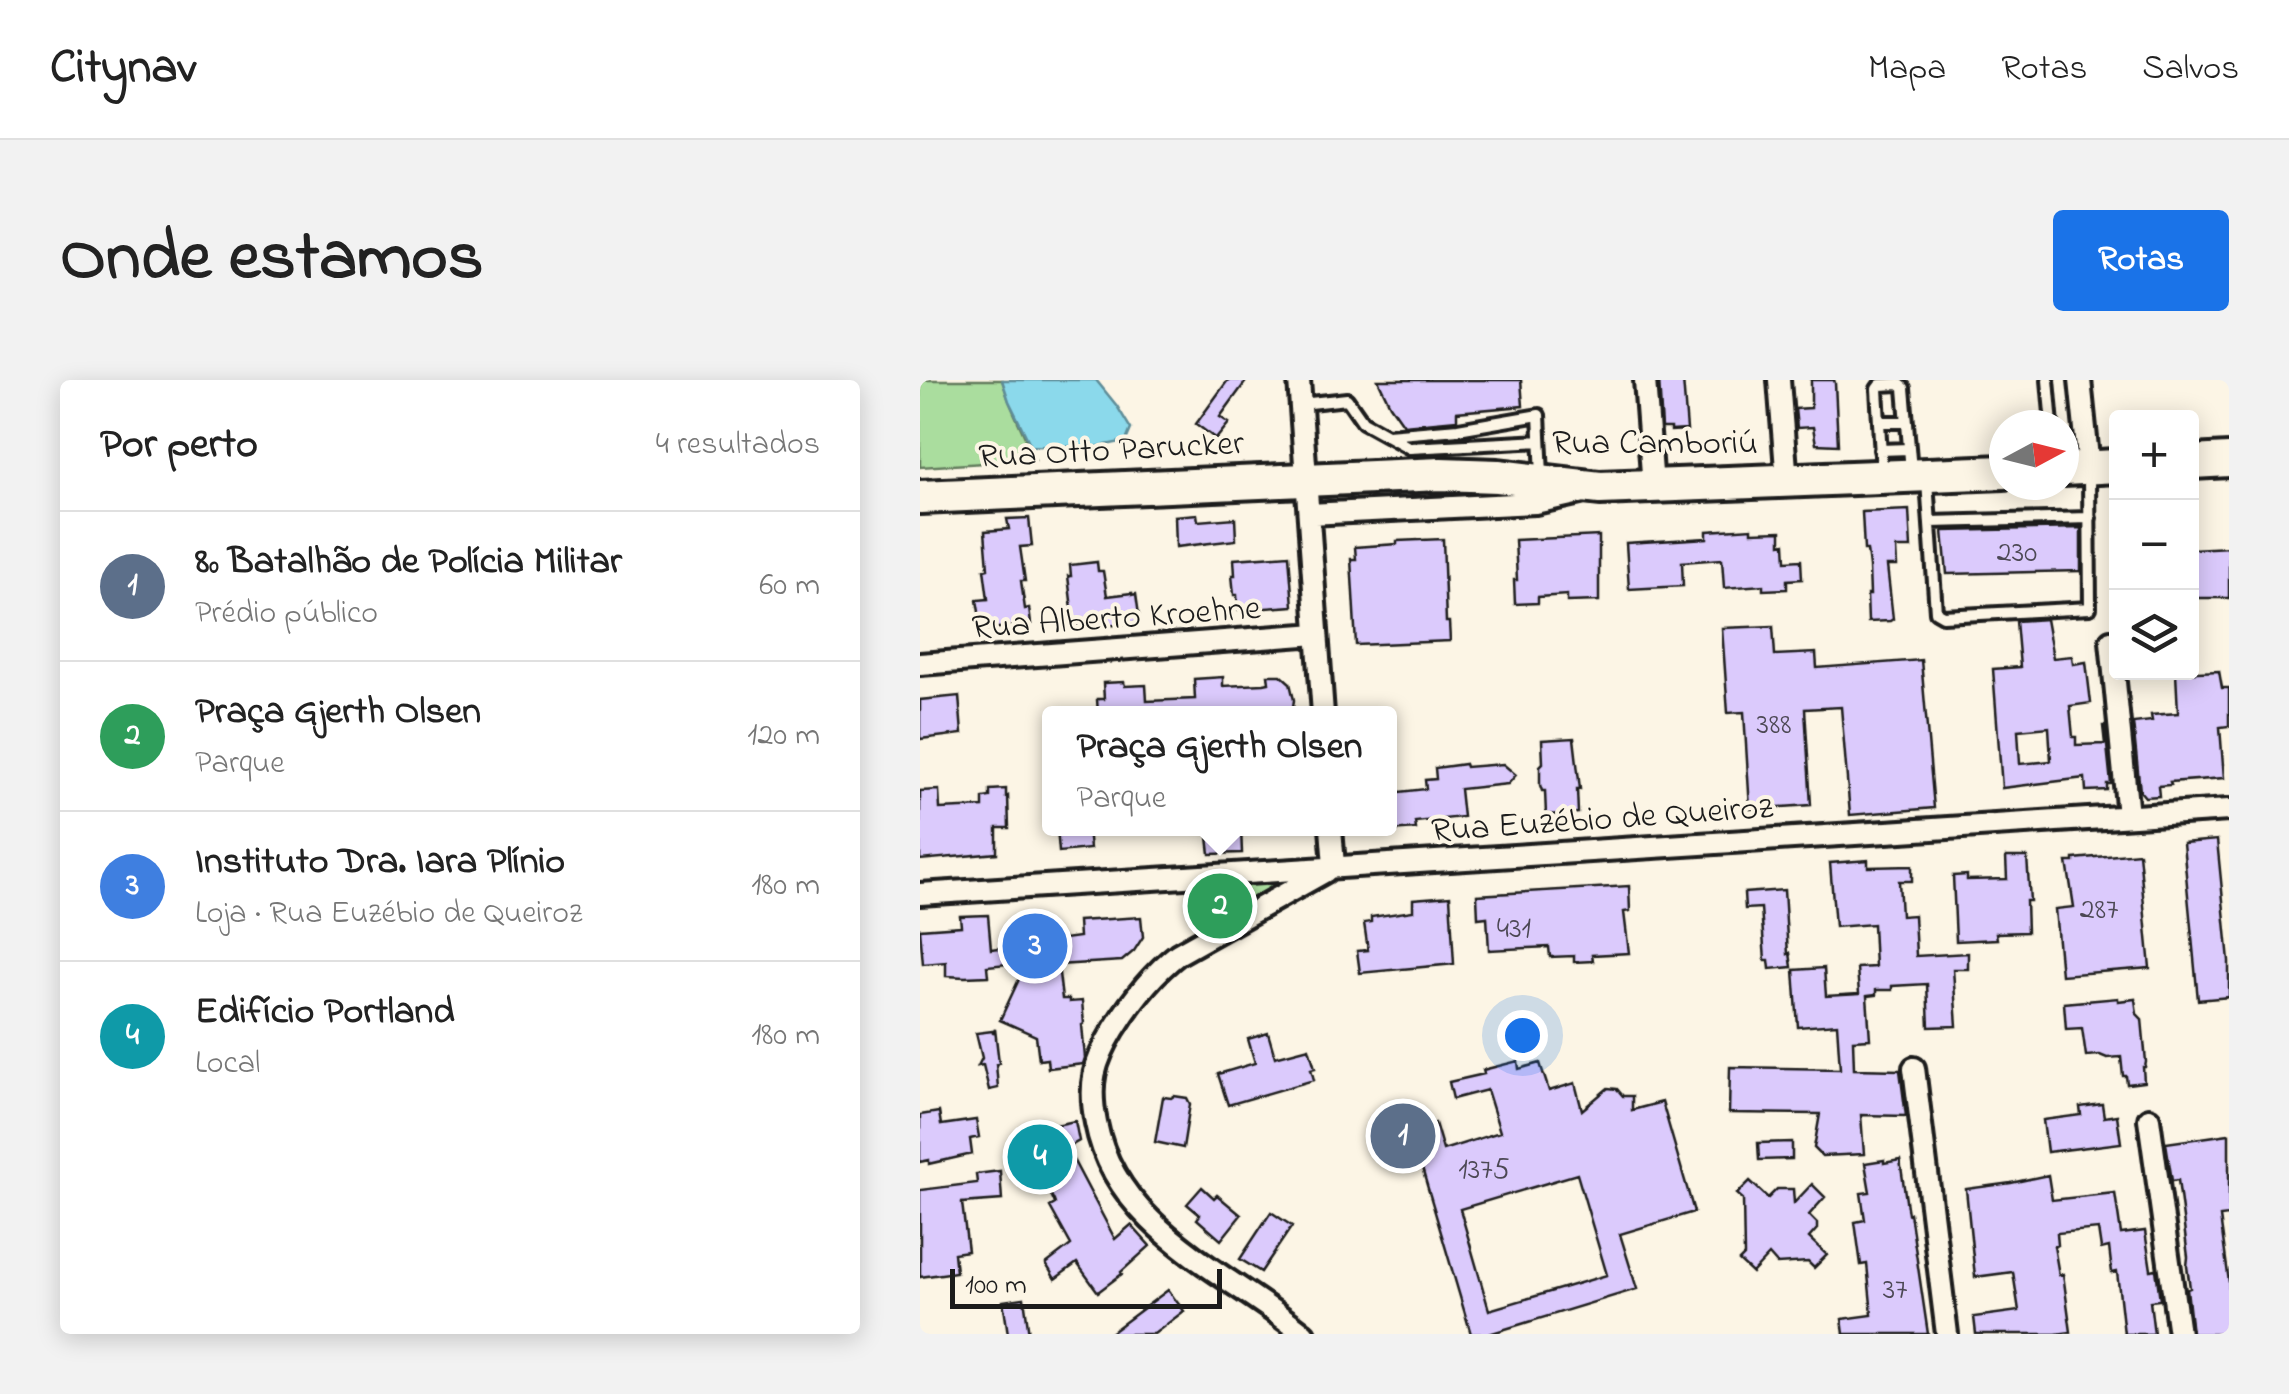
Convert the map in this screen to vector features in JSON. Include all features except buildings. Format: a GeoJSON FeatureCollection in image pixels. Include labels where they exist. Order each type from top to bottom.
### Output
{"type":"FeatureCollection","features":[{"type":"Feature","properties":{"kind":"main road"},"geometry":{"type":"LineString","coordinates":[[2199,462],[2229,460]]}},
{"type":"Feature","properties":{"kind":"main road","name":"Rua Camboriú"},"geometry":{"type":"LineString","coordinates":[[1306,480],[1441,474],[1600,488],[1787,482],[1902,466],[1989,471]]}},
{"type":"Feature","properties":{"kind":"main road","name":"Rua Otto Parucker"},"geometry":{"type":"LineString","coordinates":[[920,497],[1306,480]]}},
{"type":"Feature","properties":{"kind":"street"},"geometry":{"type":"LineString","coordinates":[[1299,380],[1322,706]]}},
{"type":"Feature","properties":{"kind":"street"},"geometry":{"type":"LineString","coordinates":[[1645,380],[1653,487]]}},
{"type":"Feature","properties":{"kind":"street"},"geometry":{"type":"LineString","coordinates":[[1779,380],[1787,482]]}},
{"type":"Feature","properties":{"kind":"street"},"geometry":{"type":"LineString","coordinates":[[2080,380],[2080,467]]}},
{"type":"Feature","properties":{"kind":"street"},"geometry":{"type":"LineString","coordinates":[[1309,514],[1534,503],[1600,488]]}},
{"type":"Feature","properties":{"kind":"street","name":"Rua Alberto Kroehne"},"geometry":{"type":"LineString","coordinates":[[920,664],[1317,634]]}},
{"type":"Feature","properties":{"kind":"street"},"geometry":{"type":"LineString","coordinates":[[2115,680],[2128,816]]}},
{"type":"Feature","properties":{"kind":"street","name":"Rua Euzébio de Queiroz"},"geometry":{"type":"LineString","coordinates":[[920,894],[2229,810]]}},
{"type":"Feature","properties":{"kind":"street"},"geometry":{"type":"LineString","coordinates":[[1304,1334],[1195,1258],[1136,1206],[1108,1163],[1091,1092],[1092,1076],[1108,1039],[1156,972],[1178,954],[1334,866],[1332,836]]}},
{"type":"Feature","properties":{"kind":"street"},"geometry":{"type":"LineString","coordinates":[[1914,1068],[1947,1334]]}},
{"type":"Feature","properties":{"kind":"street"},"geometry":{"type":"LineString","coordinates":[[2149,1119],[2179,1334]]}},
{"type":"Feature","properties":{"kind":"lane"},"geometry":{"type":"LineString","coordinates":[[2048,380],[2050,410]]}},
{"type":"Feature","properties":{"kind":"lane"},"geometry":{"type":"LineString","coordinates":[[1902,466],[1907,422],[1904,388],[1900,384],[1878,386],[1879,422],[1930,522],[1936,612],[1943,616],[2089,609],[2090,518],[2080,467]]}},
{"type":"Feature","properties":{"kind":"lane"},"geometry":{"type":"LineString","coordinates":[[1301,404],[1347,400],[1363,422],[1410,448],[1540,441]]}},
{"type":"Feature","properties":{"kind":"lane"},"geometry":{"type":"LineString","coordinates":[[1386,436],[1539,415],[1543,481]]}},
{"type":"Feature","properties":{"kind":"lane"},"geometry":{"type":"LineString","coordinates":[[1879,422],[1907,422]]}},
{"type":"Feature","properties":{"kind":"lane"},"geometry":{"type":"LineString","coordinates":[[1930,522],[2090,518]]}},
{"type":"Feature","properties":{"kind":"green space"},"geometry":{"type":"Polygon","coordinates":[[[920,380],[1002,380],[1035,460],[920,467],[920,380]]]}},
{"type":"Feature","properties":{"kind":"green space"},"geometry":{"type":"Polygon","coordinates":[[[1300,876],[1199,929],[1196,883],[1300,876]]]}},
{"type":"Feature","properties":{"kind":"water"},"geometry":{"type":"Polygon","coordinates":[[[1002,380],[1096,380],[1131,429],[1126,441],[1096,447],[1031,446],[1002,380]]]}},
{"type":"Feature","properties":{"kind":"place","name":"Praça Gjerth Olsen"},"geometry":{"type":"Point","coordinates":[1220,906]}},
{"type":"Feature","properties":{"kind":"place","name":"Instituto Dra. Iara Plínio"},"geometry":{"type":"Point","coordinates":[1035,946]}},
{"type":"Feature","properties":{"kind":"place","name":"8º Batalhão de Polícia Militar"},"geometry":{"type":"Point","coordinates":[1403,1136]}},
{"type":"Feature","properties":{"kind":"place","name":"Edifício Portland"},"geometry":{"type":"Point","coordinates":[1040,1157]}}]}
